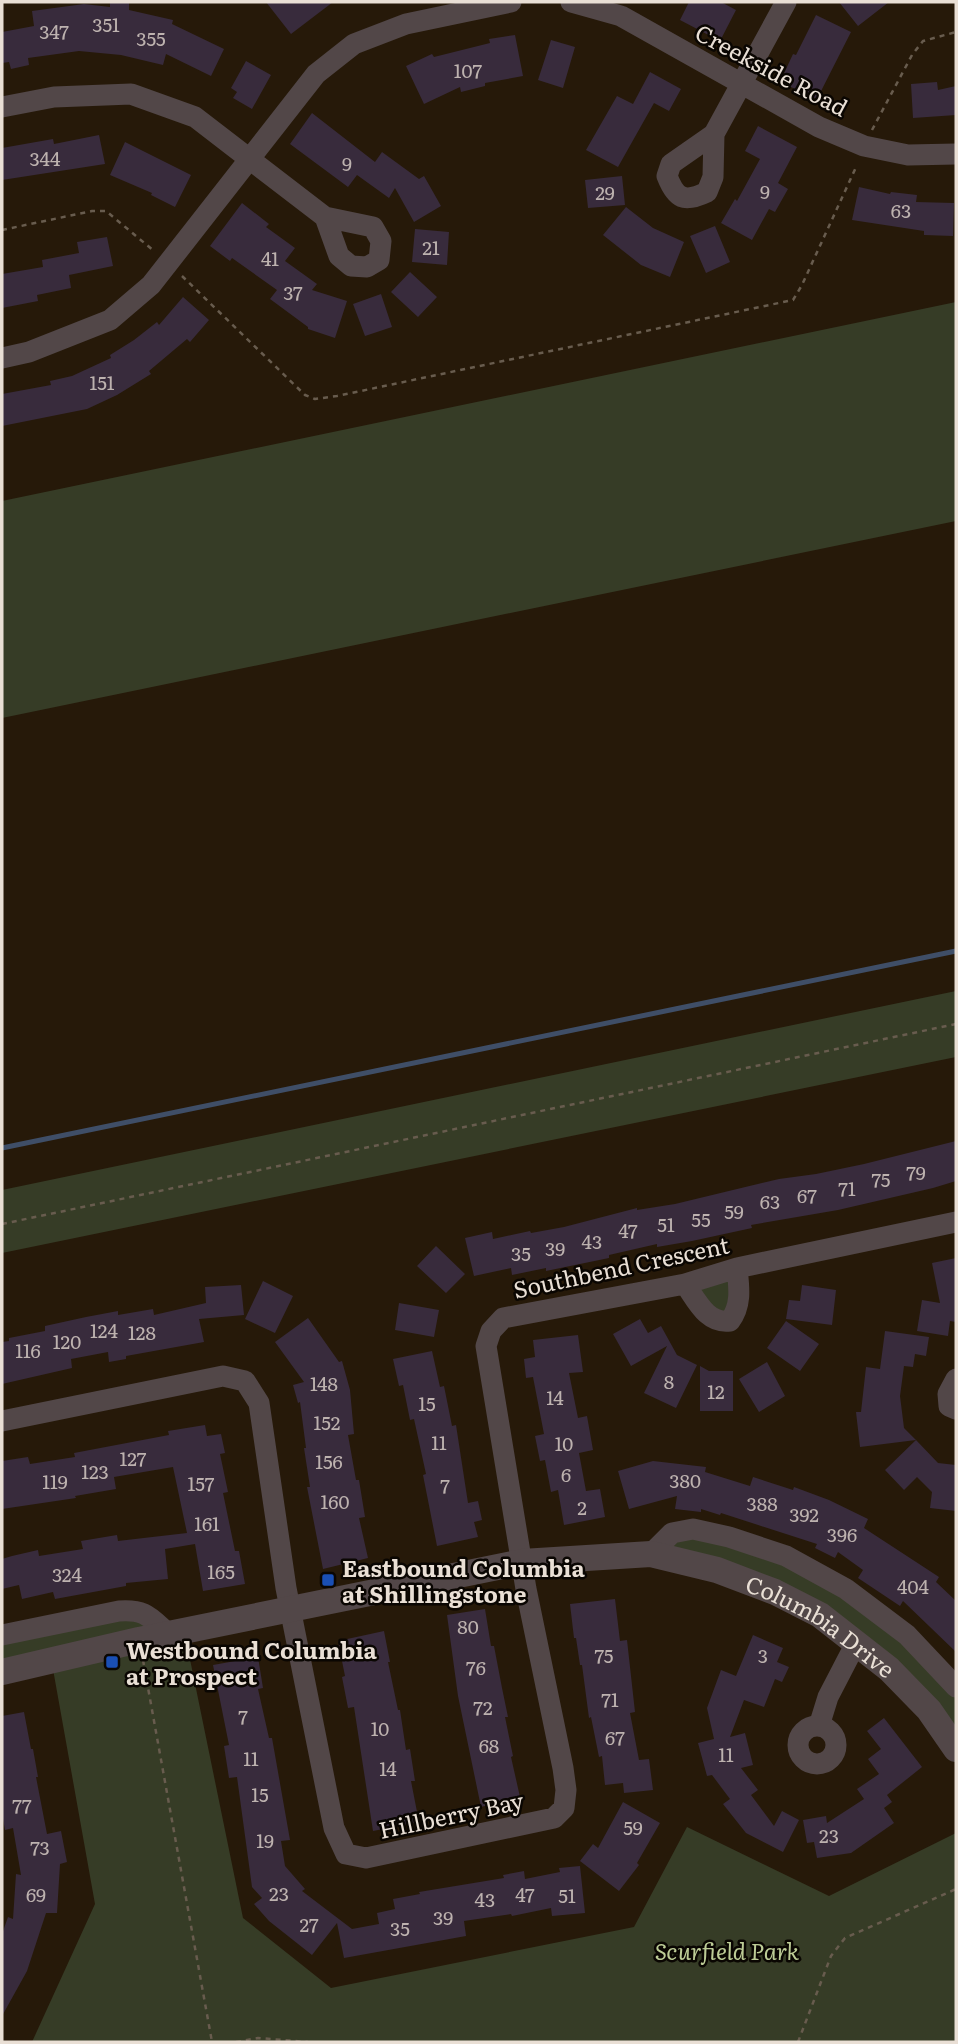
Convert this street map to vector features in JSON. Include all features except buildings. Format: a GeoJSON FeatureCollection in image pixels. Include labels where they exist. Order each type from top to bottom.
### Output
{"type":"FeatureCollection","features":[{"type":"Feature","properties":{"kind":"street"},"geometry":{"type":"LineString","coordinates":[[2,358],[29,352],[110,320],[151,285],[316,74],[354,44],[406,24],[509,2]]}},
{"type":"Feature","properties":{"kind":"street","name":"Creekside Road"},"geometry":{"type":"LineString","coordinates":[[571,2],[621,16],[819,127],[864,146],[908,155],[956,154]]}},
{"type":"Feature","properties":{"kind":"street"},"geometry":{"type":"LineString","coordinates":[[713,134],[786,2]]}},
{"type":"Feature","properties":{"kind":"street"},"geometry":{"type":"LineString","coordinates":[[2,107],[54,97],[131,94],[195,117],[325,217]]}},
{"type":"Feature","properties":{"kind":"street","name":"Southbend Crescent"},"geometry":{"type":"LineString","coordinates":[[522,1562],[485,1346],[491,1331],[503,1318],[685,1284],[737,1268],[956,1222]]}},
{"type":"Feature","properties":{"kind":"street"},"geometry":{"type":"LineString","coordinates":[[685,1284],[712,1319],[730,1321],[738,1305],[740,1288],[737,1268]]}},
{"type":"Feature","properties":{"kind":"street"},"geometry":{"type":"LineString","coordinates":[[2,1421],[223,1376],[246,1381],[259,1403],[290,1609]]}},
{"type":"Feature","properties":{"kind":"street"},"geometry":{"type":"LineString","coordinates":[[956,1379],[948,1394],[949,1406],[956,1409]]}},
{"type":"Feature","properties":{"kind":"street","name":"Columbia Drive"},"geometry":{"type":"LineString","coordinates":[[651,1554],[672,1533],[693,1528],[786,1556],[846,1589],[907,1635],[956,1687]]}},
{"type":"Feature","properties":{"kind":"street","name":"Columbia Drive"},"geometry":{"type":"LineString","coordinates":[[2,1672],[139,1640],[522,1562],[651,1554],[717,1570],[775,1592],[820,1615],[889,1669],[929,1710],[956,1749]]}},
{"type":"Feature","properties":{"kind":"street","name":"Hillberry Bay"},"geometry":{"type":"LineString","coordinates":[[290,1609],[338,1842],[346,1854],[366,1858],[378,1856],[531,1825],[554,1818],[564,1808],[566,1790],[563,1768],[522,1562]]}},
{"type":"Feature","properties":{"kind":"street"},"geometry":{"type":"LineString","coordinates":[[2,1635],[118,1611],[136,1610],[148,1616],[170,1635]]}},
{"type":"Feature","properties":{"kind":"street"},"geometry":{"type":"LineString","coordinates":[[820,1726],[828,1697],[856,1643]]}},
{"type":"Feature","properties":{"kind":"path"},"geometry":{"type":"LineString","coordinates":[[2,230],[92,211],[106,211],[169,264],[305,395],[315,399],[337,396],[793,300],[864,146],[912,55],[923,41],[956,32]]}},
{"type":"Feature","properties":{"kind":"path"},"geometry":{"type":"LineString","coordinates":[[2,1224],[956,1024]]}},
{"type":"Feature","properties":{"kind":"path"},"geometry":{"type":"LineString","coordinates":[[139,1640],[212,2042]]}},
{"type":"Feature","properties":{"kind":"path"},"geometry":{"type":"LineString","coordinates":[[798,2042],[831,1956],[845,1938],[956,1889]]}},
{"type":"Feature","properties":{"kind":"path"},"geometry":{"type":"LineString","coordinates":[[236,2042],[258,2038],[308,2042]]}},
{"type":"Feature","properties":{"kind":"green space"},"geometry":{"type":"Polygon","coordinates":[[[956,302],[956,521],[2,718],[2,501],[956,302]]]}},
{"type":"Feature","properties":{"kind":"green space"},"geometry":{"type":"Polygon","coordinates":[[[956,991],[956,1057],[2,1253],[2,1190],[956,991]]]}},
{"type":"Feature","properties":{"kind":"green space"},"geometry":{"type":"Polygon","coordinates":[[[737,1268],[730,1321],[685,1284],[737,1268]]]}},
{"type":"Feature","properties":{"kind":"green space"},"geometry":{"type":"Polygon","coordinates":[[[693,1529],[846,1589],[956,1687],[956,1749],[820,1615],[651,1554],[693,1529]]]}},
{"type":"Feature","properties":{"kind":"green space","name":"Scurfield Park"},"geometry":{"type":"Polygon","coordinates":[[[128,1606],[184,1630],[243,1918],[331,1988],[634,1927],[687,1827],[829,1896],[956,1833],[956,2042],[32,2042],[95,1904],[51,1658],[2,1669],[2,1628],[128,1606]]]}},
{"type":"Feature","properties":{"kind":"waterway"},"geometry":{"type":"LineString","coordinates":[[2,1148],[956,951]]}},
{"type":"Feature","properties":{"kind":"place","name":"Eastbound Columbia at Shillingstone"},"geometry":{"type":"Point","coordinates":[328,1580]}},
{"type":"Feature","properties":{"kind":"place","name":"Westbound Columbia at Prospect"},"geometry":{"type":"Point","coordinates":[112,1662]}}]}
